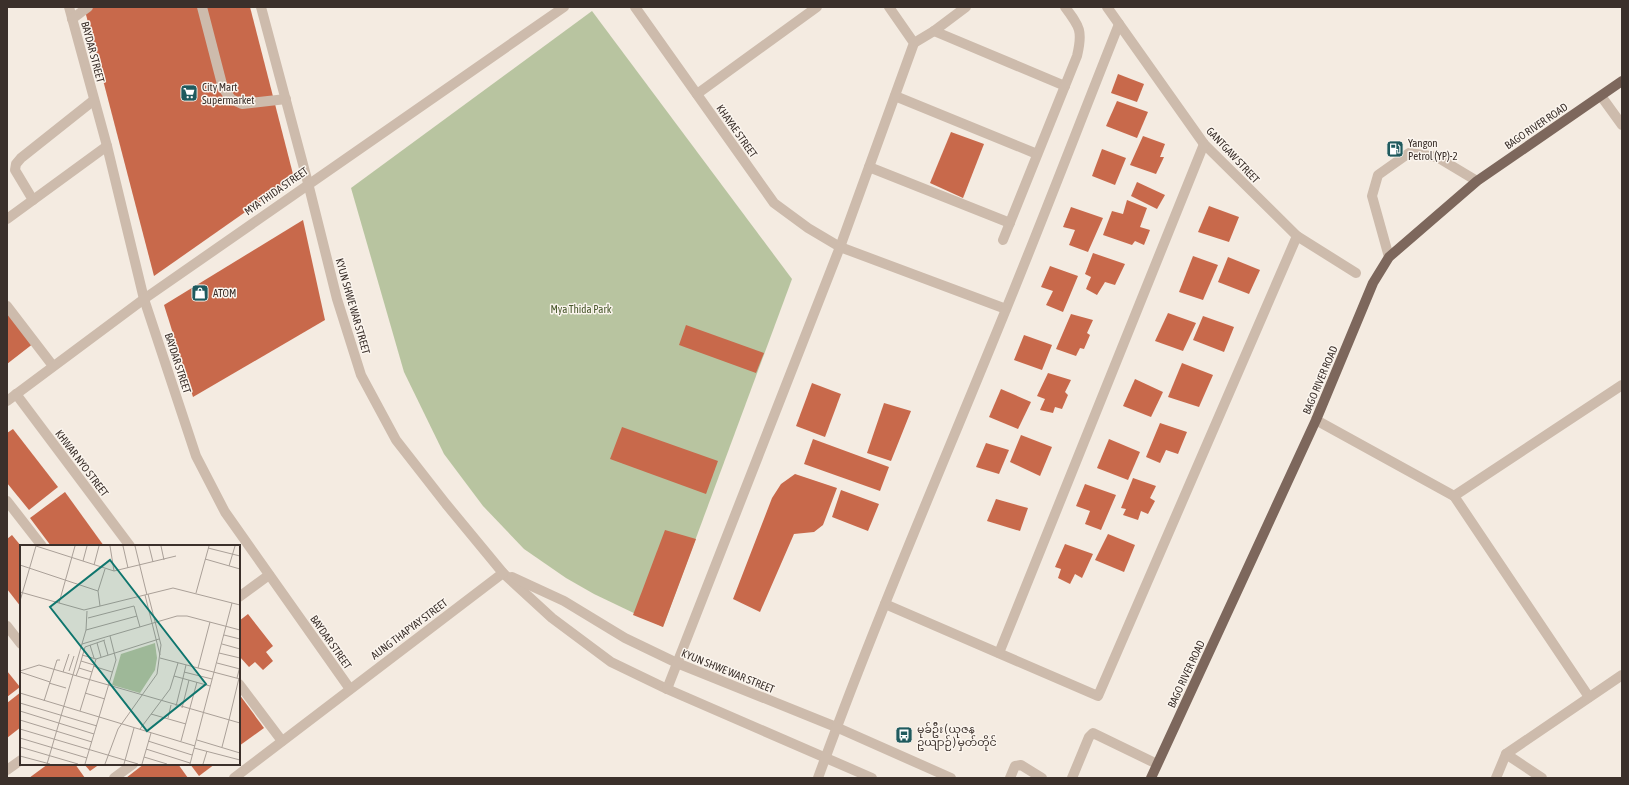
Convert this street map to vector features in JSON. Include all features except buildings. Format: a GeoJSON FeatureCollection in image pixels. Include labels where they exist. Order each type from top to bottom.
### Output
{"type":"FeatureCollection","features":[{"type":"Feature","properties":{"kind":"main road","name":"BAGO RIVER ROAD"},"geometry":{"type":"LineString","coordinates":[[1151,778],[1316,420],[1373,283],[1389,257],[1477,181],[1622,81]]}},
{"type":"Feature","properties":{"kind":"street","name":"BAYDAR STREET"},"geometry":{"type":"LineString","coordinates":[[69,7],[107,146],[144,299],[196,456],[225,512],[350,689]]}},
{"type":"Feature","properties":{"kind":"street"},"geometry":{"type":"LineString","coordinates":[[72,19],[88,7]]}},
{"type":"Feature","properties":{"kind":"street"},"geometry":{"type":"LineString","coordinates":[[202,7],[223,88],[231,99],[242,104],[286,99]]}},
{"type":"Feature","properties":{"kind":"street","name":"KYUN SHWE WAR STREET"},"geometry":{"type":"LineString","coordinates":[[261,7],[337,299],[361,375],[396,440],[503,573],[552,618],[611,662],[666,689],[872,778]]}},
{"type":"Feature","properties":{"kind":"street","name":"MYA THIDA STREET"},"geometry":{"type":"LineString","coordinates":[[7,401],[144,299],[308,183],[564,7]]}},
{"type":"Feature","properties":{"kind":"street","name":"KHAYAE STREET"},"geometry":{"type":"LineString","coordinates":[[635,7],[774,203],[808,228],[840,248],[1006,309]]}},
{"type":"Feature","properties":{"kind":"street"},"geometry":{"type":"LineString","coordinates":[[697,94],[817,7]]}},
{"type":"Feature","properties":{"kind":"street"},"geometry":{"type":"LineString","coordinates":[[889,7],[914,42]]}},
{"type":"Feature","properties":{"kind":"street"},"geometry":{"type":"LineString","coordinates":[[666,689],[840,248],[914,42],[934,31],[966,7]]}},
{"type":"Feature","properties":{"kind":"street"},"geometry":{"type":"LineString","coordinates":[[1003,240],[1077,56],[1080,41],[1079,28],[1065,7]]}},
{"type":"Feature","properties":{"kind":"street","name":"GANTGAW STREET"},"geometry":{"type":"LineString","coordinates":[[1107,7],[1204,144],[1297,236],[1356,273]]}},
{"type":"Feature","properties":{"kind":"street"},"geometry":{"type":"LineString","coordinates":[[818,778],[836,727],[885,604],[1006,309],[1119,24]]}},
{"type":"Feature","properties":{"kind":"street"},"geometry":{"type":"LineString","coordinates":[[934,31],[1065,86]]}},
{"type":"Feature","properties":{"kind":"street"},"geometry":{"type":"LineString","coordinates":[[895,96],[1037,154]]}},
{"type":"Feature","properties":{"kind":"street"},"geometry":{"type":"LineString","coordinates":[[1601,96],[1622,125]]}},
{"type":"Feature","properties":{"kind":"street"},"geometry":{"type":"LineString","coordinates":[[33,200],[15,170],[16,164],[21,158],[94,100]]}},
{"type":"Feature","properties":{"kind":"street"},"geometry":{"type":"LineString","coordinates":[[999,653],[1204,144]]}},
{"type":"Feature","properties":{"kind":"street"},"geometry":{"type":"LineString","coordinates":[[7,219],[107,146]]}},
{"type":"Feature","properties":{"kind":"street"},"geometry":{"type":"LineString","coordinates":[[1389,257],[1372,196],[1378,176],[1409,153],[1437,157],[1477,181]]}},
{"type":"Feature","properties":{"kind":"street"},"geometry":{"type":"LineString","coordinates":[[869,167],[1010,223]]}},
{"type":"Feature","properties":{"kind":"street"},"geometry":{"type":"LineString","coordinates":[[885,604],[1098,696],[1297,236]]}},
{"type":"Feature","properties":{"kind":"street"},"geometry":{"type":"LineString","coordinates":[[7,306],[54,366]]}},
{"type":"Feature","properties":{"kind":"street"},"geometry":{"type":"LineString","coordinates":[[1454,496],[1622,384]]}},
{"type":"Feature","properties":{"kind":"street","name":"KHWAR NYO STREET"},"geometry":{"type":"LineString","coordinates":[[16,394],[129,545]]}},
{"type":"Feature","properties":{"kind":"street"},"geometry":{"type":"LineString","coordinates":[[1316,420],[1454,496],[1590,697]]}},
{"type":"Feature","properties":{"kind":"street"},"geometry":{"type":"LineString","coordinates":[[7,501],[41,545]]}},
{"type":"Feature","properties":{"kind":"street","name":"KYUN SHWE WAR STREET"},"geometry":{"type":"LineString","coordinates":[[503,573],[564,601],[625,638],[677,663],[836,727],[951,778]]}},
{"type":"Feature","properties":{"kind":"street","name":"AUNG THAPYAY STREET"},"geometry":{"type":"LineString","coordinates":[[234,778],[503,573]]}},
{"type":"Feature","properties":{"kind":"street"},"geometry":{"type":"LineString","coordinates":[[240,596],[269,574]]}},
{"type":"Feature","properties":{"kind":"street"},"geometry":{"type":"LineString","coordinates":[[7,626],[20,643]]}},
{"type":"Feature","properties":{"kind":"street"},"geometry":{"type":"LineString","coordinates":[[1496,778],[1506,754],[1622,675]]}},
{"type":"Feature","properties":{"kind":"street"},"geometry":{"type":"LineString","coordinates":[[240,685],[282,741]]}},
{"type":"Feature","properties":{"kind":"street"},"geometry":{"type":"LineString","coordinates":[[1072,778],[1089,737],[1093,733],[1157,764]]}},
{"type":"Feature","properties":{"kind":"street"},"geometry":{"type":"LineString","coordinates":[[1506,754],[1542,778]]}},
{"type":"Feature","properties":{"kind":"street"},"geometry":{"type":"LineString","coordinates":[[7,770],[20,761]]}},
{"type":"Feature","properties":{"kind":"street"},"geometry":{"type":"LineString","coordinates":[[114,778],[131,765]]}},
{"type":"Feature","properties":{"kind":"street"},"geometry":{"type":"LineString","coordinates":[[1010,778],[1015,766],[1021,765],[1042,778]]}},
{"type":"Feature","properties":{"kind":"green space","name":"Mya Thida Park"},"geometry":{"type":"Polygon","coordinates":[[[592,11],[792,279],[663,627],[594,594],[566,578],[524,549],[483,506],[444,454],[404,372],[351,188],[592,11]]]}},
{"type":"Feature","properties":{"kind":"place","name":"City Mart Supermarket"},"geometry":{"type":"Point","coordinates":[189,93]}},
{"type":"Feature","properties":{"kind":"place","name":"Yangon Petrol (YP)-2"},"geometry":{"type":"Point","coordinates":[1395,149]}},
{"type":"Feature","properties":{"kind":"place","name":"ATOM"},"geometry":{"type":"Point","coordinates":[200,293]}},
{"type":"Feature","properties":{"kind":"place","name":"မုခ်ဦး ( ယုဇန ဥယျာဉ် ) မှတ်တိုင်"},"geometry":{"type":"Point","coordinates":[904,735]}}]}
